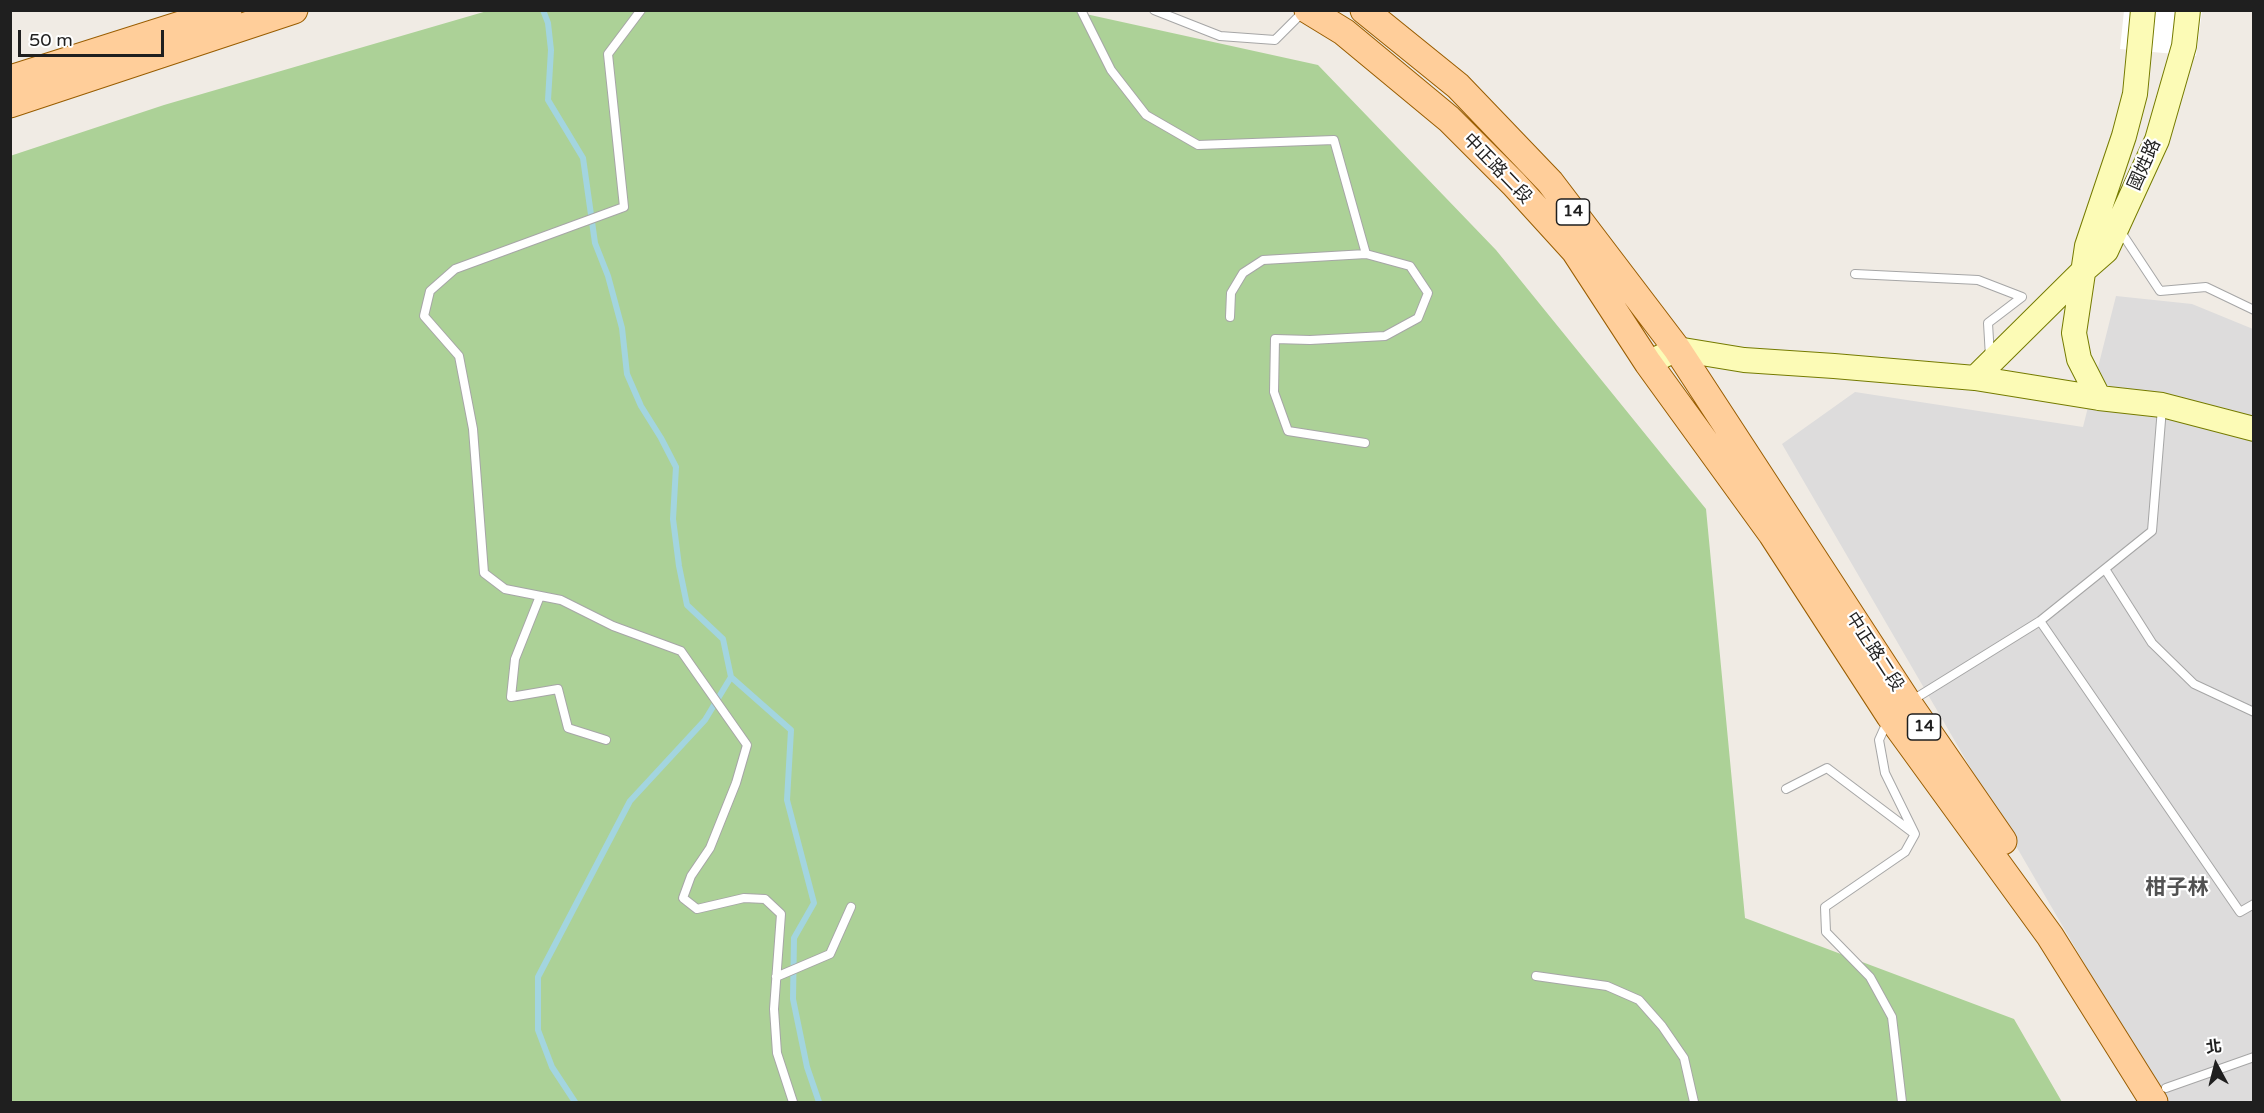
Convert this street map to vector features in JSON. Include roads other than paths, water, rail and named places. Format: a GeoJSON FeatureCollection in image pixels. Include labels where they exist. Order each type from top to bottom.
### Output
{"type":"FeatureCollection","features":[{"type":"Feature","properties":{"kind":"main road"},"geometry":{"type":"LineString","coordinates":[[10,79],[228,10]]}},
{"type":"Feature","properties":{"kind":"main road"},"geometry":{"type":"LineString","coordinates":[[10,104],[294,10]]}},
{"type":"Feature","properties":{"kind":"main road","name":"中正路二段"},"geometry":{"type":"LineString","coordinates":[[1307,10],[1344,32],[1449,119],[1575,250],[1648,363],[1899,710],[2050,936],[2165,1098]]}},
{"type":"Feature","properties":{"kind":"main road","name":"中正路二段"},"geometry":{"type":"LineString","coordinates":[[1364,10],[1458,86],[1550,182],[1677,349],[1899,710]]}},
{"type":"Feature","properties":{"kind":"main road","name":"國姓路"},"geometry":{"type":"LineString","coordinates":[[2099,398],[2079,359],[2074,333],[2086,246],[2124,136],[2134,94],[2141,41],[2142,10]]}},
{"type":"Feature","properties":{"kind":"main road","name":"國姓路"},"geometry":{"type":"LineString","coordinates":[[1982,371],[2106,251],[2157,140],[2184,46],[2188,10]]}},
{"type":"Feature","properties":{"kind":"main road"},"geometry":{"type":"LineString","coordinates":[[1648,363],[1677,349],[1744,360],[1834,366],[1982,371],[2099,398],[2163,405],[2253,429]]}},
{"type":"Feature","properties":{"kind":"lane"},"geometry":{"type":"LineString","coordinates":[[641,10],[608,54],[624,207],[455,269],[430,291],[423,316],[459,356],[473,429],[484,573],[505,590],[561,600],[613,626],[681,651],[747,745],[736,783],[710,848],[691,876],[683,898],[697,909],[744,898],[765,899],[781,914],[774,1009],[777,1053],[793,1102]]}},
{"type":"Feature","properties":{"kind":"lane"},"geometry":{"type":"LineString","coordinates":[[1081,10],[1111,70],[1146,115],[1198,145],[1334,140],[1366,254]]}},
{"type":"Feature","properties":{"kind":"lane"},"geometry":{"type":"LineString","coordinates":[[1154,10],[1220,36],[1275,40],[1307,10]]}},
{"type":"Feature","properties":{"kind":"lane"},"geometry":{"type":"LineString","coordinates":[[2118,226],[2160,291],[2206,287],[2253,310]]}},
{"type":"Feature","properties":{"kind":"lane"},"geometry":{"type":"LineString","coordinates":[[1230,317],[1231,293],[1243,273],[1263,260],[1366,254],[1410,266],[1428,293],[1418,318],[1385,336],[1310,340],[1275,339],[1274,392],[1288,430],[1365,443]]}},
{"type":"Feature","properties":{"kind":"lane"},"geometry":{"type":"LineString","coordinates":[[1855,274],[1978,280],[2022,297],[1988,323],[1982,371]]}},
{"type":"Feature","properties":{"kind":"lane"},"geometry":{"type":"LineString","coordinates":[[1915,834],[1885,772],[1879,740],[1899,710],[2040,621],[2152,531],[2163,405]]}},
{"type":"Feature","properties":{"kind":"lane"},"geometry":{"type":"LineString","coordinates":[[2105,569],[2152,643],[2194,684],[2253,712]]}},
{"type":"Feature","properties":{"kind":"lane"},"geometry":{"type":"LineString","coordinates":[[540,596],[515,659],[511,697],[558,689],[568,728],[606,740]]}},
{"type":"Feature","properties":{"kind":"lane"},"geometry":{"type":"LineString","coordinates":[[2040,621],[2240,912],[2253,903]]}},
{"type":"Feature","properties":{"kind":"lane"},"geometry":{"type":"LineString","coordinates":[[1786,789],[1827,768],[1915,834]]}},
{"type":"Feature","properties":{"kind":"lane"},"geometry":{"type":"LineString","coordinates":[[1902,1102],[1892,1017],[1870,977],[1826,932],[1826,907],[1905,852],[1915,834]]}},
{"type":"Feature","properties":{"kind":"lane"},"geometry":{"type":"LineString","coordinates":[[778,976],[830,954],[851,907]]}},
{"type":"Feature","properties":{"kind":"lane"},"geometry":{"type":"LineString","coordinates":[[1536,976],[1607,986],[1639,1000],[1662,1026],[1684,1059],[1694,1102]]}},
{"type":"Feature","properties":{"kind":"lane"},"geometry":{"type":"LineString","coordinates":[[2165,1098],[2253,1057]]}},
{"type":"Feature","properties":{"kind":"waterway"},"geometry":{"type":"LineString","coordinates":[[543,10],[548,23],[551,50],[548,100],[583,158],[595,243],[608,276],[622,328],[627,374],[641,406],[676,467],[673,519],[687,605],[723,639],[731,677],[791,730],[787,800],[814,903],[794,938],[793,999],[807,1067],[819,1102]]}},
{"type":"Feature","properties":{"kind":"waterway"},"geometry":{"type":"LineString","coordinates":[[575,1102],[552,1067],[538,1030],[538,977],[630,801],[705,720],[731,677]]}},
{"type":"Feature","properties":{"kind":"district","name":"柑子林"},"geometry":{"type":"Point","coordinates":[2177,888]}}]}
